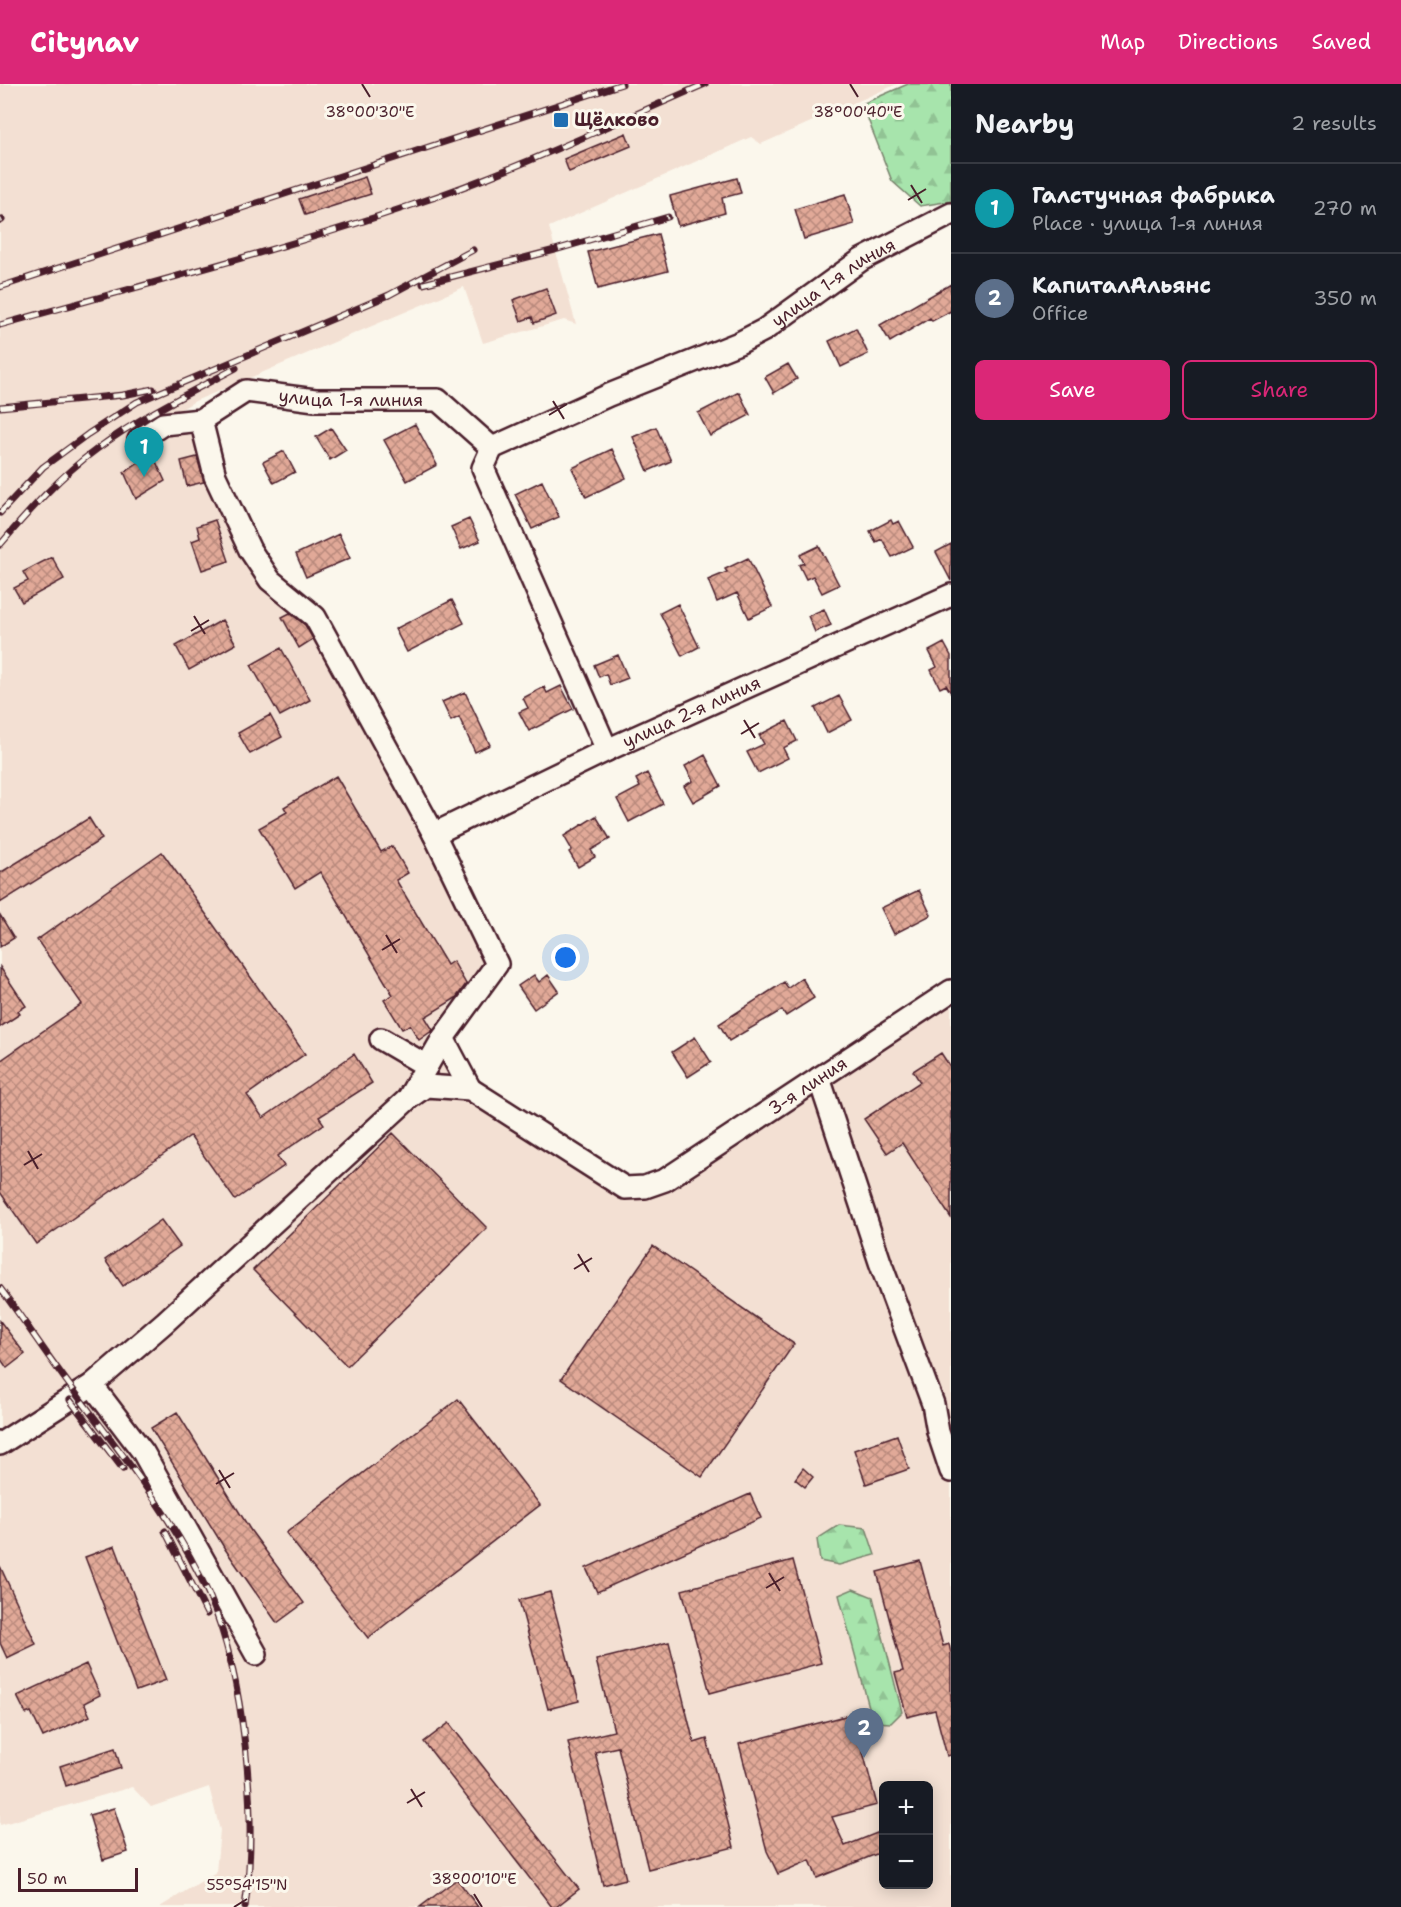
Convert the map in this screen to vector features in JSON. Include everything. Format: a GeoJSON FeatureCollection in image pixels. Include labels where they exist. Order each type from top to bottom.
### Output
{"type":"FeatureCollection","features":[{"type":"Feature","properties":{"kind":"street","name":"улица 1-я линия"},"geometry":{"type":"LineString","coordinates":[[201,420],[246,391],[315,400],[438,399],[492,448],[609,395],[739,343],[764,330],[861,260],[951,214]]}},
{"type":"Feature","properties":{"kind":"street"},"geometry":{"type":"LineString","coordinates":[[139,440],[163,424],[201,420],[215,476],[250,550],[270,580],[315,617],[434,834],[497,964],[443,1038],[409,1098]]}},
{"type":"Feature","properties":{"kind":"street"},"geometry":{"type":"LineString","coordinates":[[492,448],[483,468],[607,750]]}},
{"type":"Feature","properties":{"kind":"street","name":"улица 2-я линия"},"geometry":{"type":"LineString","coordinates":[[434,834],[607,750],[951,595]]}},
{"type":"Feature","properties":{"kind":"street","name":"3-я линия"},"geometry":{"type":"LineString","coordinates":[[470,1089],[625,1188],[645,1187],[665,1180],[951,991]]}},
{"type":"Feature","properties":{"kind":"street"},"geometry":{"type":"LineString","coordinates":[[443,1038],[470,1089]]}},
{"type":"Feature","properties":{"kind":"street"},"geometry":{"type":"LineString","coordinates":[[381,1039],[427,1066]]}},
{"type":"Feature","properties":{"kind":"street"},"geometry":{"type":"LineString","coordinates":[[819,1078],[880,1262],[942,1409],[938,1432],[951,1471]]}},
{"type":"Feature","properties":{"kind":"street"},"geometry":{"type":"LineString","coordinates":[[4,1439],[92,1385],[165,1322],[409,1098],[426,1086],[470,1089]]}},
{"type":"Feature","properties":{"kind":"street"},"geometry":{"type":"LineString","coordinates":[[92,1385],[143,1452],[256,1654]]}},
{"type":"Feature","properties":{"kind":"shaded area"},"geometry":{"type":"Polygon","coordinates":[[[0,84],[897,84],[761,144],[751,137],[549,227],[576,324],[564,320],[483,343],[464,287],[195,401],[168,417],[201,420],[250,550],[315,617],[497,964],[443,1038],[470,1089],[625,1188],[646,1187],[951,991],[951,1907],[160,1907],[216,1872],[220,1830],[209,1787],[151,1807],[132,1787],[0,1825],[0,84]]]}},
{"type":"Feature","properties":{"kind":"green space"},"geometry":{"type":"Polygon","coordinates":[[[908,84],[951,84],[951,201],[920,206],[892,181],[862,104],[908,84]]]}},
{"type":"Feature","properties":{"kind":"green space"},"geometry":{"type":"Polygon","coordinates":[[[839,1525],[866,1528],[875,1555],[839,1565],[820,1561],[817,1539],[839,1525]]]}},
{"type":"Feature","properties":{"kind":"green space"},"geometry":{"type":"Polygon","coordinates":[[[853,1589],[873,1597],[902,1712],[891,1723],[873,1722],[839,1595],[853,1589]]]}},
{"type":"Feature","properties":{"kind":"building","name":"Щёлково"},"geometry":{"type":"Polygon","coordinates":[[[626,133],[631,146],[569,172],[564,159],[626,133]]]}},
{"type":"Feature","properties":{"kind":"building"},"geometry":{"type":"Polygon","coordinates":[[[365,177],[371,194],[305,215],[299,199],[365,177]]]}},
{"type":"Feature","properties":{"kind":"building"},"geometry":{"type":"Polygon","coordinates":[[[737,178],[741,193],[722,198],[725,213],[678,226],[670,196],[737,178]]]}},
{"type":"Feature","properties":{"kind":"building"},"geometry":{"type":"Polygon","coordinates":[[[845,194],[854,224],[804,239],[795,209],[845,194]]]}},
{"type":"Feature","properties":{"kind":"building"},"geometry":{"type":"Polygon","coordinates":[[[658,234],[668,271],[598,289],[588,252],[658,234]]]}},
{"type":"Feature","properties":{"kind":"building"},"geometry":{"type":"Polygon","coordinates":[[[951,284],[951,311],[932,321],[930,318],[890,342],[880,325],[951,284]]]}},
{"type":"Feature","properties":{"kind":"building"},"geometry":{"type":"Polygon","coordinates":[[[546,288],[556,315],[534,323],[532,317],[521,321],[513,300],[546,288]]]}},
{"type":"Feature","properties":{"kind":"building"},"geometry":{"type":"Polygon","coordinates":[[[856,328],[868,354],[841,367],[829,341],[856,328]]]}},
{"type":"Feature","properties":{"kind":"building"},"geometry":{"type":"Polygon","coordinates":[[[788,364],[797,379],[774,393],[765,377],[788,364]]]}},
{"type":"Feature","properties":{"kind":"building"},"geometry":{"type":"Polygon","coordinates":[[[739,392],[750,415],[710,436],[698,413],[739,392]]]}},
{"type":"Feature","properties":{"kind":"building"},"geometry":{"type":"Polygon","coordinates":[[[415,424],[437,465],[407,481],[384,440],[415,424]]]}},
{"type":"Feature","properties":{"kind":"building"},"geometry":{"type":"Polygon","coordinates":[[[656,427],[671,461],[648,471],[633,437],[656,427]]]}},
{"type":"Feature","properties":{"kind":"building"},"geometry":{"type":"Polygon","coordinates":[[[331,428],[346,450],[330,460],[316,437],[331,428]]]}},
{"type":"Feature","properties":{"kind":"building"},"geometry":{"type":"Polygon","coordinates":[[[612,449],[626,478],[586,497],[572,468],[612,449]]]}},
{"type":"Feature","properties":{"kind":"building"},"geometry":{"type":"Polygon","coordinates":[[[284,451],[295,472],[274,483],[263,462],[284,451]]]}},
{"type":"Feature","properties":{"kind":"building"},"geometry":{"type":"Polygon","coordinates":[[[152,453],[165,481],[136,499],[124,472],[152,453]]]}},
{"type":"Feature","properties":{"kind":"building"},"geometry":{"type":"Polygon","coordinates":[[[197,457],[204,482],[187,486],[181,461],[197,457]]]}},
{"type":"Feature","properties":{"kind":"building"},"geometry":{"type":"Polygon","coordinates":[[[542,481],[559,517],[532,529],[515,494],[542,481]]]}},
{"type":"Feature","properties":{"kind":"building"},"geometry":{"type":"Polygon","coordinates":[[[469,519],[480,541],[461,549],[451,527],[469,519]]]}},
{"type":"Feature","properties":{"kind":"building"},"geometry":{"type":"Polygon","coordinates":[[[215,520],[229,561],[202,570],[192,541],[200,538],[197,526],[215,520]]]}},
{"type":"Feature","properties":{"kind":"building"},"geometry":{"type":"Polygon","coordinates":[[[891,520],[893,524],[899,521],[913,547],[892,557],[882,539],[876,542],[870,531],[891,520]]]}},
{"type":"Feature","properties":{"kind":"building"},"geometry":{"type":"Polygon","coordinates":[[[339,534],[350,558],[306,577],[296,554],[339,534]]]}},
{"type":"Feature","properties":{"kind":"building"},"geometry":{"type":"Polygon","coordinates":[[[951,544],[951,581],[936,552],[951,544]]]}},
{"type":"Feature","properties":{"kind":"building"},"geometry":{"type":"Polygon","coordinates":[[[819,546],[839,585],[822,593],[813,576],[806,579],[799,565],[804,563],[800,555],[819,546]]]}},
{"type":"Feature","properties":{"kind":"building"},"geometry":{"type":"Polygon","coordinates":[[[52,557],[64,579],[22,602],[14,588],[28,581],[23,572],[52,557]]]}},
{"type":"Feature","properties":{"kind":"building"},"geometry":{"type":"Polygon","coordinates":[[[748,558],[772,607],[749,618],[737,593],[717,602],[708,580],[727,572],[725,569],[748,558]]]}},
{"type":"Feature","properties":{"kind":"building"},"geometry":{"type":"Polygon","coordinates":[[[452,600],[464,623],[407,652],[395,629],[452,600]]]}},
{"type":"Feature","properties":{"kind":"building"},"geometry":{"type":"Polygon","coordinates":[[[678,604],[699,647],[682,656],[660,613],[678,604]]]}},
{"type":"Feature","properties":{"kind":"building"},"geometry":{"type":"Polygon","coordinates":[[[824,609],[831,625],[815,632],[808,616],[824,609]]]}},
{"type":"Feature","properties":{"kind":"building"},"geometry":{"type":"Polygon","coordinates":[[[290,613],[305,625],[313,639],[299,648],[282,617],[290,613]]]}},
{"type":"Feature","properties":{"kind":"building"},"geometry":{"type":"Polygon","coordinates":[[[222,620],[236,644],[189,670],[176,646],[222,620]]]}},
{"type":"Feature","properties":{"kind":"building"},"geometry":{"type":"Polygon","coordinates":[[[944,643],[951,656],[951,693],[946,685],[940,688],[931,670],[937,667],[929,651],[944,643]]]}},
{"type":"Feature","properties":{"kind":"building"},"geometry":{"type":"Polygon","coordinates":[[[281,648],[310,700],[280,716],[251,665],[281,648]]]}},
{"type":"Feature","properties":{"kind":"building"},"geometry":{"type":"Polygon","coordinates":[[[618,655],[628,678],[610,685],[606,674],[599,677],[594,665],[618,655]]]}},
{"type":"Feature","properties":{"kind":"building"},"geometry":{"type":"Polygon","coordinates":[[[561,686],[573,709],[529,731],[519,712],[528,708],[523,698],[544,687],[547,693],[561,686]]]}},
{"type":"Feature","properties":{"kind":"building"},"geometry":{"type":"Polygon","coordinates":[[[465,692],[490,745],[475,752],[459,717],[451,721],[442,702],[465,692]]]}},
{"type":"Feature","properties":{"kind":"building"},"geometry":{"type":"Polygon","coordinates":[[[839,696],[852,720],[827,733],[815,708],[839,696]]]}},
{"type":"Feature","properties":{"kind":"building"},"geometry":{"type":"Polygon","coordinates":[[[270,715],[282,737],[250,754],[238,733],[270,715]]]}},
{"type":"Feature","properties":{"kind":"building"},"geometry":{"type":"Polygon","coordinates":[[[787,721],[797,741],[783,748],[788,758],[758,773],[747,752],[764,744],[759,735],[787,721]]]}},
{"type":"Feature","properties":{"kind":"building"},"geometry":{"type":"Polygon","coordinates":[[[705,755],[721,786],[693,802],[684,786],[693,781],[685,766],[705,755]]]}},
{"type":"Feature","properties":{"kind":"building"},"geometry":{"type":"Polygon","coordinates":[[[647,773],[663,804],[629,822],[617,799],[640,787],[636,779],[647,773]]]}},
{"type":"Feature","properties":{"kind":"building"},"geometry":{"type":"Polygon","coordinates":[[[336,776],[381,852],[392,846],[408,873],[396,880],[447,965],[453,961],[466,984],[456,998],[425,1017],[433,1030],[419,1040],[410,1025],[402,1029],[384,1000],[393,995],[320,872],[295,888],[259,828],[287,812],[284,807],[336,776]]]}},
{"type":"Feature","properties":{"kind":"building"},"geometry":{"type":"Polygon","coordinates":[[[596,816],[610,839],[591,850],[595,857],[578,867],[569,852],[572,850],[564,836],[596,816]]]}},
{"type":"Feature","properties":{"kind":"building"},"geometry":{"type":"Polygon","coordinates":[[[89,818],[102,839],[0,903],[0,873],[89,818]]]}},
{"type":"Feature","properties":{"kind":"building"},"geometry":{"type":"Polygon","coordinates":[[[162,852],[305,1054],[247,1095],[263,1118],[354,1054],[372,1083],[319,1117],[324,1124],[277,1156],[284,1166],[235,1200],[190,1136],[36,1244],[0,1192],[0,1061],[82,1004],[37,940],[162,852]]]}},
{"type":"Feature","properties":{"kind":"building"},"geometry":{"type":"Polygon","coordinates":[[[919,890],[931,915],[894,934],[881,908],[919,890]]]}},
{"type":"Feature","properties":{"kind":"building"},"geometry":{"type":"Polygon","coordinates":[[[0,915],[14,938],[0,947],[0,915]]]}},
{"type":"Feature","properties":{"kind":"building"},"geometry":{"type":"Polygon","coordinates":[[[0,967],[26,1006],[18,1011],[20,1014],[0,1027],[0,967]]]}},
{"type":"Feature","properties":{"kind":"building"},"geometry":{"type":"Polygon","coordinates":[[[534,975],[539,982],[548,975],[559,991],[534,1009],[518,986],[534,975]]]}},
{"type":"Feature","properties":{"kind":"building"},"geometry":{"type":"Polygon","coordinates":[[[802,978],[814,998],[786,1016],[782,1010],[729,1041],[719,1024],[784,982],[788,988],[802,978]]]}},
{"type":"Feature","properties":{"kind":"building"},"geometry":{"type":"Polygon","coordinates":[[[695,1037],[711,1062],[688,1077],[672,1052],[695,1037]]]}},
{"type":"Feature","properties":{"kind":"building"},"geometry":{"type":"Polygon","coordinates":[[[941,1053],[951,1068],[951,1218],[902,1143],[887,1153],[864,1119],[920,1082],[913,1071],[941,1053]]]}},
{"type":"Feature","properties":{"kind":"building"},"geometry":{"type":"Polygon","coordinates":[[[393,1133],[487,1228],[347,1366],[253,1270],[393,1133]]]}},
{"type":"Feature","properties":{"kind":"building"},"geometry":{"type":"Polygon","coordinates":[[[161,1220],[180,1246],[123,1286],[105,1260],[161,1220]]]}},
{"type":"Feature","properties":{"kind":"building"},"geometry":{"type":"Polygon","coordinates":[[[653,1246],[794,1344],[702,1477],[561,1379],[653,1246]]]}},
{"type":"Feature","properties":{"kind":"building"},"geometry":{"type":"Polygon","coordinates":[[[0,1321],[25,1354],[7,1368],[0,1358],[0,1321]]]}},
{"type":"Feature","properties":{"kind":"building"},"geometry":{"type":"Polygon","coordinates":[[[458,1399],[540,1505],[368,1638],[286,1533],[458,1399]]]}},
{"type":"Feature","properties":{"kind":"building"},"geometry":{"type":"Polygon","coordinates":[[[177,1412],[251,1531],[304,1603],[277,1623],[225,1549],[151,1428],[177,1412]]]}},
{"type":"Feature","properties":{"kind":"building"},"geometry":{"type":"Polygon","coordinates":[[[897,1435],[909,1469],[866,1484],[854,1450],[897,1435]]]}},
{"type":"Feature","properties":{"kind":"building"},"geometry":{"type":"Polygon","coordinates":[[[803,1468],[813,1477],[805,1487],[795,1479],[803,1468]]]}},
{"type":"Feature","properties":{"kind":"building"},"geometry":{"type":"Polygon","coordinates":[[[750,1494],[761,1518],[597,1592],[586,1568],[750,1494]]]}},
{"type":"Feature","properties":{"kind":"building"},"geometry":{"type":"Polygon","coordinates":[[[115,1546],[166,1680],[136,1691],[85,1557],[115,1546]]]}},
{"type":"Feature","properties":{"kind":"building"},"geometry":{"type":"Polygon","coordinates":[[[793,1560],[821,1663],[710,1693],[682,1590],[793,1560]]]}},
{"type":"Feature","properties":{"kind":"building"},"geometry":{"type":"Polygon","coordinates":[[[920,1561],[943,1646],[949,1644],[951,1653],[951,1755],[947,1756],[935,1710],[907,1717],[895,1673],[903,1671],[877,1572],[920,1561]]]}},
{"type":"Feature","properties":{"kind":"building"},"geometry":{"type":"Polygon","coordinates":[[[0,1566],[36,1644],[7,1658],[0,1643],[0,1566]]]}},
{"type":"Feature","properties":{"kind":"building"},"geometry":{"type":"Polygon","coordinates":[[[550,1592],[579,1701],[548,1709],[519,1600],[550,1592]]]}},
{"type":"Feature","properties":{"kind":"building"},"geometry":{"type":"Polygon","coordinates":[[[669,1642],[694,1743],[707,1739],[734,1847],[648,1869],[618,1747],[595,1752],[626,1879],[603,1885],[568,1742],[614,1731],[596,1660],[669,1642]]]}},
{"type":"Feature","properties":{"kind":"building"},"geometry":{"type":"Polygon","coordinates":[[[86,1664],[100,1695],[84,1703],[90,1716],[43,1737],[31,1712],[26,1714],[17,1696],[86,1664]]]}},
{"type":"Feature","properties":{"kind":"building"},"geometry":{"type":"Polygon","coordinates":[[[853,1714],[877,1805],[832,1817],[845,1846],[879,1832],[879,1853],[817,1878],[810,1860],[778,1874],[767,1851],[739,1744],[853,1714]]]}},
{"type":"Feature","properties":{"kind":"building"},"geometry":{"type":"Polygon","coordinates":[[[449,1723],[579,1889],[556,1907],[552,1907],[424,1742],[449,1723]]]}},
{"type":"Feature","properties":{"kind":"building"},"geometry":{"type":"Polygon","coordinates":[[[115,1748],[121,1768],[66,1786],[60,1766],[115,1748]]]}},
{"type":"Feature","properties":{"kind":"building"},"geometry":{"type":"Polygon","coordinates":[[[114,1808],[128,1852],[103,1860],[89,1815],[114,1808]]]}},
{"type":"Feature","properties":{"kind":"building"},"geometry":{"type":"Polygon","coordinates":[[[457,1879],[478,1907],[420,1907],[457,1879]]]}},
{"type":"Feature","properties":{"kind":"railway"},"geometry":{"type":"LineString","coordinates":[[0,287],[622,84]]}},
{"type":"Feature","properties":{"kind":"railway"},"geometry":{"type":"LineString","coordinates":[[0,325],[260,253],[415,204],[525,162],[705,84]]}},
{"type":"Feature","properties":{"kind":"railway"},"geometry":{"type":"LineString","coordinates":[[423,284],[555,250],[668,217]]}},
{"type":"Feature","properties":{"kind":"railway"},"geometry":{"type":"LineString","coordinates":[[0,513],[43,467],[137,402],[389,295],[473,250]]}},
{"type":"Feature","properties":{"kind":"railway"},"geometry":{"type":"LineString","coordinates":[[0,545],[58,482],[97,449],[147,416],[236,368]]}},
{"type":"Feature","properties":{"kind":"railway"},"geometry":{"type":"LineString","coordinates":[[0,407],[123,395],[153,389]]}},
{"type":"Feature","properties":{"kind":"railway"},"geometry":{"type":"LineString","coordinates":[[0,1288],[149,1491],[181,1541],[209,1595],[232,1666],[245,1748],[250,1832],[245,1907]]}},
{"type":"Feature","properties":{"kind":"railway"},"geometry":{"type":"LineString","coordinates":[[70,1400],[123,1469]]}},
{"type":"Feature","properties":{"kind":"railway"},"geometry":{"type":"LineString","coordinates":[[165,1531],[207,1614]]}},
{"type":"Feature","properties":{"kind":"place","name":"Щёлково"},"geometry":{"type":"Point","coordinates":[561,120]}},
{"type":"Feature","properties":{"kind":"place","name":"Галстучная фабрика"},"geometry":{"type":"Point","coordinates":[144,477]}},
{"type":"Feature","properties":{"kind":"place","name":"КапиталАльянс"},"geometry":{"type":"Point","coordinates":[864,1758]}}]}
